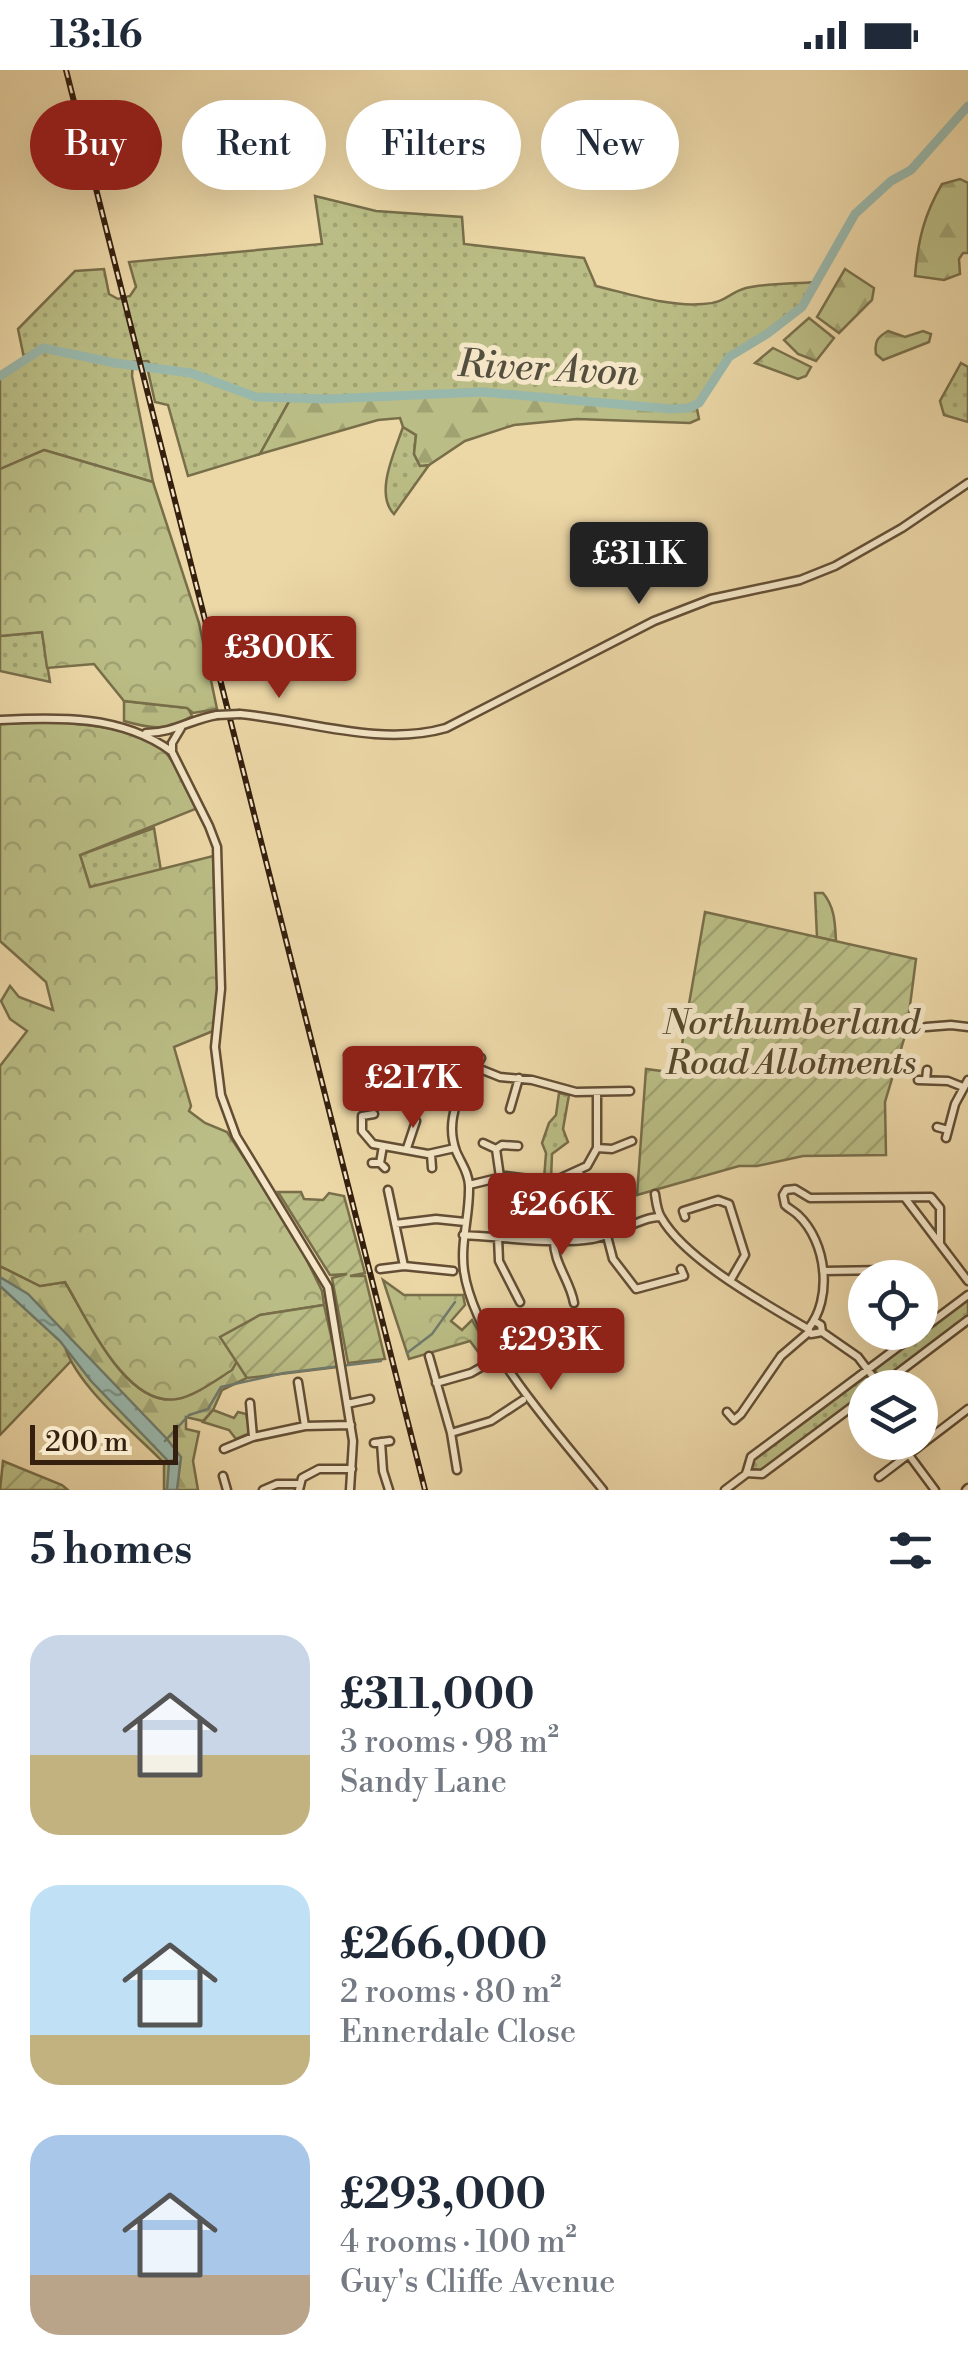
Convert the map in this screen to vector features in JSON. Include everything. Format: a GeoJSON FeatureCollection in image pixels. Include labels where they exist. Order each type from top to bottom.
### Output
{"type":"FeatureCollection","features":[{"type":"Feature","properties":{"kind":"street"},"geometry":{"type":"LineString","coordinates":[[0,720],[68,718],[159,733],[198,719],[240,714],[376,733],[442,730],[654,621],[719,597],[794,582],[826,570],[902,528],[968,484]]}},
{"type":"Feature","properties":{"kind":"street"},"geometry":{"type":"LineString","coordinates":[[181,728],[172,743],[172,752],[210,826],[216,847],[221,990],[216,1047],[222,1102],[236,1136],[325,1280],[351,1425],[350,1490]]}},
{"type":"Feature","properties":{"kind":"street"},"geometry":{"type":"LineString","coordinates":[[140,732],[172,752]]}},
{"type":"Feature","properties":{"kind":"street"},"geometry":{"type":"LineString","coordinates":[[931,1022],[968,1028]]}},
{"type":"Feature","properties":{"kind":"street"},"geometry":{"type":"LineString","coordinates":[[348,1055],[393,1054],[412,1063],[413,1079],[458,1098]]}},
{"type":"Feature","properties":{"kind":"street"},"geometry":{"type":"LineString","coordinates":[[481,1058],[458,1098],[452,1124],[455,1148],[469,1186],[463,1261],[470,1296],[501,1356],[603,1490]]}},
{"type":"Feature","properties":{"kind":"street"},"geometry":{"type":"LineString","coordinates":[[476,1067],[500,1077],[568,1090],[598,1093],[620,1087],[630,1091]]}},
{"type":"Feature","properties":{"kind":"street"},"geometry":{"type":"LineString","coordinates":[[927,1070],[922,1080],[966,1084],[947,1134],[937,1127]]}},
{"type":"Feature","properties":{"kind":"street"},"geometry":{"type":"LineString","coordinates":[[519,1078],[512,1106],[522,1107]]}},
{"type":"Feature","properties":{"kind":"street"},"geometry":{"type":"LineString","coordinates":[[469,1186],[513,1176],[545,1183],[578,1172],[591,1162],[597,1148],[598,1093]]}},
{"type":"Feature","properties":{"kind":"street"},"geometry":{"type":"LineString","coordinates":[[374,1114],[360,1113],[366,1138],[383,1146],[431,1154],[455,1148]]}},
{"type":"Feature","properties":{"kind":"street"},"geometry":{"type":"LineString","coordinates":[[407,1148],[412,1125]]}},
{"type":"Feature","properties":{"kind":"street"},"geometry":{"type":"LineString","coordinates":[[597,1148],[612,1149],[633,1140]]}},
{"type":"Feature","properties":{"kind":"street"},"geometry":{"type":"LineString","coordinates":[[483,1143],[496,1149]]}},
{"type":"Feature","properties":{"kind":"street"},"geometry":{"type":"LineString","coordinates":[[496,1149],[502,1145],[518,1146]]}},
{"type":"Feature","properties":{"kind":"street"},"geometry":{"type":"LineString","coordinates":[[379,1165],[383,1146]]}},
{"type":"Feature","properties":{"kind":"street"},"geometry":{"type":"LineString","coordinates":[[496,1149],[500,1177]]}},
{"type":"Feature","properties":{"kind":"street"},"geometry":{"type":"LineString","coordinates":[[431,1154],[432,1170]]}},
{"type":"Feature","properties":{"kind":"street"},"geometry":{"type":"LineString","coordinates":[[578,1172],[589,1184],[612,1191]]}},
{"type":"Feature","properties":{"kind":"street"},"geometry":{"type":"LineString","coordinates":[[727,1412],[734,1420],[741,1414],[782,1356],[816,1322],[824,1270],[818,1249],[800,1216],[786,1207],[784,1192],[792,1188],[810,1198],[924,1195],[938,1201],[940,1244]]}},
{"type":"Feature","properties":{"kind":"street"},"geometry":{"type":"LineString","coordinates":[[388,1190],[404,1266]]}},
{"type":"Feature","properties":{"kind":"street"},"geometry":{"type":"LineString","coordinates":[[654,1194],[661,1218],[730,1281],[813,1335],[822,1332]]}},
{"type":"Feature","properties":{"kind":"street"},"geometry":{"type":"LineString","coordinates":[[800,1216],[803,1204],[810,1198]]}},
{"type":"Feature","properties":{"kind":"street"},"geometry":{"type":"LineString","coordinates":[[904,1198],[968,1281]]}},
{"type":"Feature","properties":{"kind":"street"},"geometry":{"type":"LineString","coordinates":[[685,1217],[683,1211],[718,1200],[729,1204],[745,1255],[730,1281]]}},
{"type":"Feature","properties":{"kind":"street"},"geometry":{"type":"LineString","coordinates":[[463,1236],[554,1240],[607,1236],[654,1217],[661,1218]]}},
{"type":"Feature","properties":{"kind":"street"},"geometry":{"type":"LineString","coordinates":[[395,1224],[436,1219],[465,1222]]}},
{"type":"Feature","properties":{"kind":"street"},"geometry":{"type":"LineString","coordinates":[[607,1236],[614,1259],[636,1289],[684,1276],[682,1270]]}},
{"type":"Feature","properties":{"kind":"street"},"geometry":{"type":"LineString","coordinates":[[498,1237],[499,1261],[520,1302]]}},
{"type":"Feature","properties":{"kind":"street"},"geometry":{"type":"LineString","coordinates":[[554,1240],[555,1256],[570,1285],[574,1304]]}},
{"type":"Feature","properties":{"kind":"street"},"geometry":{"type":"LineString","coordinates":[[380,1269],[404,1266],[453,1271]]}},
{"type":"Feature","properties":{"kind":"street"},"geometry":{"type":"LineString","coordinates":[[824,1270],[848,1270]]}},
{"type":"Feature","properties":{"kind":"street"},"geometry":{"type":"LineString","coordinates":[[938,1318],[968,1295]]}},
{"type":"Feature","properties":{"kind":"street"},"geometry":{"type":"LineString","coordinates":[[902,1370],[968,1320]]}},
{"type":"Feature","properties":{"kind":"street"},"geometry":{"type":"LineString","coordinates":[[816,1322],[822,1325],[822,1332]]}},
{"type":"Feature","properties":{"kind":"street"},"geometry":{"type":"LineString","coordinates":[[822,1332],[868,1369]]}},
{"type":"Feature","properties":{"kind":"street"},"geometry":{"type":"LineString","coordinates":[[725,1490],[746,1472],[751,1457],[894,1350]]}},
{"type":"Feature","properties":{"kind":"street"},"geometry":{"type":"LineString","coordinates":[[429,1356],[456,1470]]}},
{"type":"Feature","properties":{"kind":"street"},"geometry":{"type":"LineString","coordinates":[[436,1383],[472,1372],[501,1356]]}},
{"type":"Feature","properties":{"kind":"street"},"geometry":{"type":"LineString","coordinates":[[305,1426],[299,1387],[310,1390]]}},
{"type":"Feature","properties":{"kind":"street"},"geometry":{"type":"LineString","coordinates":[[348,1404],[366,1397]]}},
{"type":"Feature","properties":{"kind":"street"},"geometry":{"type":"LineString","coordinates":[[450,1433],[491,1421],[523,1400]]}},
{"type":"Feature","properties":{"kind":"street"},"geometry":{"type":"LineString","coordinates":[[240,1408],[250,1407],[253,1436]]}},
{"type":"Feature","properties":{"kind":"street"},"geometry":{"type":"LineString","coordinates":[[938,1432],[968,1409]]}},
{"type":"Feature","properties":{"kind":"street"},"geometry":{"type":"LineString","coordinates":[[746,1472],[762,1474],[848,1410]]}},
{"type":"Feature","properties":{"kind":"street"},"geometry":{"type":"LineString","coordinates":[[224,1449],[230,1440],[305,1426],[351,1425]]}},
{"type":"Feature","properties":{"kind":"street"},"geometry":{"type":"LineString","coordinates":[[381,1442],[388,1490]]}},
{"type":"Feature","properties":{"kind":"street"},"geometry":{"type":"LineString","coordinates":[[879,1477],[901,1460]]}},
{"type":"Feature","properties":{"kind":"street"},"geometry":{"type":"LineString","coordinates":[[912,1460],[935,1490]]}},
{"type":"Feature","properties":{"kind":"street"},"geometry":{"type":"LineString","coordinates":[[263,1490],[277,1484],[300,1487],[305,1475],[315,1470],[352,1470]]}},
{"type":"Feature","properties":{"kind":"green space"},"geometry":{"type":"Polygon","coordinates":[[[960,179],[968,183],[968,253],[959,259],[960,274],[944,280],[915,276],[920,239],[931,206],[942,184],[960,179]]]}},
{"type":"Feature","properties":{"kind":"green space"},"geometry":{"type":"Polygon","coordinates":[[[315,196],[376,211],[462,217],[464,244],[584,258],[596,286],[663,302],[711,303],[746,288],[816,282],[787,318],[733,355],[703,397],[685,407],[671,409],[482,392],[291,398],[260,454],[188,476],[168,405],[155,402],[148,371],[152,368],[148,361],[133,362],[132,376],[153,482],[44,450],[0,469],[0,376],[24,358],[18,329],[75,271],[104,269],[109,294],[118,299],[130,296],[136,287],[129,262],[322,244],[315,196]]]}},
{"type":"Feature","properties":{"kind":"green space"},"geometry":{"type":"Polygon","coordinates":[[[845,269],[874,288],[872,300],[839,333],[817,317],[845,269]]]}},
{"type":"Feature","properties":{"kind":"green space"},"geometry":{"type":"Polygon","coordinates":[[[809,318],[834,338],[816,361],[798,354],[784,340],[809,318]]]}},
{"type":"Feature","properties":{"kind":"green space"},"geometry":{"type":"Polygon","coordinates":[[[888,331],[905,337],[923,331],[931,334],[929,342],[883,360],[876,354],[876,346],[879,337],[888,331]]]}},
{"type":"Feature","properties":{"kind":"green space"},"geometry":{"type":"Polygon","coordinates":[[[773,348],[811,367],[806,376],[798,379],[755,363],[773,348]]]}},
{"type":"Feature","properties":{"kind":"green space"},"geometry":{"type":"Polygon","coordinates":[[[961,363],[968,367],[968,422],[944,415],[940,401],[961,363]]]}},
{"type":"Feature","properties":{"kind":"green space"},"geometry":{"type":"Polygon","coordinates":[[[482,392],[671,409],[696,404],[699,419],[690,423],[577,419],[514,425],[465,441],[429,465],[420,466],[414,454],[416,435],[403,427],[400,418],[378,420],[260,454],[291,398],[482,392]]]}},
{"type":"Feature","properties":{"kind":"green space"},"geometry":{"type":"Polygon","coordinates":[[[403,427],[416,435],[414,454],[420,466],[429,465],[394,514],[388,506],[386,484],[403,427]]]}},
{"type":"Feature","properties":{"kind":"green space"},"geometry":{"type":"Polygon","coordinates":[[[44,450],[153,482],[199,623],[217,709],[193,713],[187,708],[124,701],[94,664],[47,668],[42,632],[0,636],[0,469],[44,450]]]}},
{"type":"Feature","properties":{"kind":"green space"},"geometry":{"type":"Polygon","coordinates":[[[42,632],[50,682],[0,671],[0,636],[42,632]]]}},
{"type":"Feature","properties":{"kind":"green space"},"geometry":{"type":"Polygon","coordinates":[[[124,701],[188,708],[192,716],[167,726],[143,726],[124,721],[124,701]]]}},
{"type":"Feature","properties":{"kind":"green space"},"geometry":{"type":"Polygon","coordinates":[[[54,722],[114,729],[156,745],[175,766],[198,808],[80,855],[90,887],[213,856],[218,994],[213,1031],[174,1047],[191,1106],[189,1111],[227,1132],[292,1230],[322,1291],[324,1305],[260,1315],[221,1338],[237,1361],[232,1370],[177,1399],[158,1398],[141,1390],[125,1375],[65,1282],[40,1286],[0,1266],[0,1066],[27,1031],[10,1019],[1,1001],[10,986],[19,997],[53,1010],[46,982],[0,941],[0,724],[54,722]]]}},
{"type":"Feature","properties":{"kind":"green space"},"geometry":{"type":"Polygon","coordinates":[[[154,828],[161,871],[90,887],[80,855],[154,828]]]}},
{"type":"Feature","properties":{"kind":"green space"},"geometry":{"type":"Polygon","coordinates":[[[815,893],[823,893],[830,904],[836,941],[817,937],[815,893]]]}},
{"type":"Feature","properties":{"kind":"green space","name":"Northumberland Road Allotments"},"geometry":{"type":"Polygon","coordinates":[[[705,912],[916,959],[907,1029],[885,1102],[886,1155],[803,1156],[739,1166],[637,1195],[646,1069],[677,1073],[705,912]]]}},
{"type":"Feature","properties":{"kind":"green space"},"geometry":{"type":"Polygon","coordinates":[[[559,1093],[569,1095],[563,1129],[568,1142],[552,1154],[551,1180],[544,1179],[546,1153],[542,1143],[556,1115],[559,1093]]]}},
{"type":"Feature","properties":{"kind":"green space"},"geometry":{"type":"Polygon","coordinates":[[[278,1192],[301,1192],[304,1199],[323,1200],[329,1193],[344,1196],[365,1273],[350,1276],[365,1276],[385,1359],[348,1363],[332,1278],[347,1274],[330,1275],[278,1192]]]}},
{"type":"Feature","properties":{"kind":"green space"},"geometry":{"type":"Polygon","coordinates":[[[0,1266],[40,1286],[65,1282],[105,1351],[132,1383],[147,1393],[163,1399],[182,1396],[221,1377],[237,1361],[247,1378],[222,1390],[203,1421],[186,1417],[186,1429],[199,1432],[193,1461],[198,1490],[164,1490],[164,1463],[90,1389],[68,1355],[63,1339],[0,1281],[0,1266]]]}},
{"type":"Feature","properties":{"kind":"green space"},"geometry":{"type":"Polygon","coordinates":[[[383,1280],[404,1295],[463,1295],[465,1305],[451,1321],[462,1330],[472,1320],[489,1350],[489,1359],[485,1361],[470,1341],[409,1359],[383,1280]]]}},
{"type":"Feature","properties":{"kind":"green space"},"geometry":{"type":"Polygon","coordinates":[[[0,1281],[64,1339],[72,1360],[0,1435],[0,1281]]]}},
{"type":"Feature","properties":{"kind":"green space"},"geometry":{"type":"Polygon","coordinates":[[[968,1298],[968,1317],[938,1339],[938,1320],[968,1298]]]}},
{"type":"Feature","properties":{"kind":"green space"},"geometry":{"type":"Polygon","coordinates":[[[324,1305],[338,1367],[247,1378],[220,1337],[260,1315],[324,1305]]]}},
{"type":"Feature","properties":{"kind":"green space"},"geometry":{"type":"Polygon","coordinates":[[[898,1350],[923,1350],[896,1370],[874,1368],[898,1350]]]}},
{"type":"Feature","properties":{"kind":"green space"},"geometry":{"type":"Polygon","coordinates":[[[848,1387],[848,1407],[759,1473],[750,1472],[752,1460],[848,1387]]]}},
{"type":"Feature","properties":{"kind":"green space"},"geometry":{"type":"Polygon","coordinates":[[[213,1410],[234,1418],[238,1412],[246,1414],[250,1433],[236,1439],[229,1430],[203,1422],[213,1410]]]}},
{"type":"Feature","properties":{"kind":"green space"},"geometry":{"type":"Polygon","coordinates":[[[3,1461],[62,1485],[68,1490],[0,1490],[3,1461]]]}},
{"type":"Feature","properties":{"kind":"water"},"geometry":{"type":"Polygon","coordinates":[[[0,1277],[28,1294],[167,1439],[181,1457],[177,1490],[167,1490],[169,1462],[91,1381],[60,1341],[0,1286],[0,1277]]]}},
{"type":"Feature","properties":{"kind":"waterway","name":"River Avon"},"geometry":{"type":"LineString","coordinates":[[0,376],[43,348],[191,373],[256,397],[328,399],[482,392],[689,408],[699,403],[729,357],[802,307],[855,214],[891,181],[911,170],[968,106]]}},
{"type":"Feature","properties":{"kind":"waterway"},"geometry":{"type":"LineString","coordinates":[[407,1353],[432,1334],[455,1302]]}},
{"type":"Feature","properties":{"kind":"waterway"},"geometry":{"type":"LineString","coordinates":[[165,1441],[189,1415],[208,1409],[221,1387],[284,1373],[381,1361]]}},
{"type":"Feature","properties":{"kind":"railway"},"geometry":{"type":"LineString","coordinates":[[66,70],[425,1490]]}}]}
